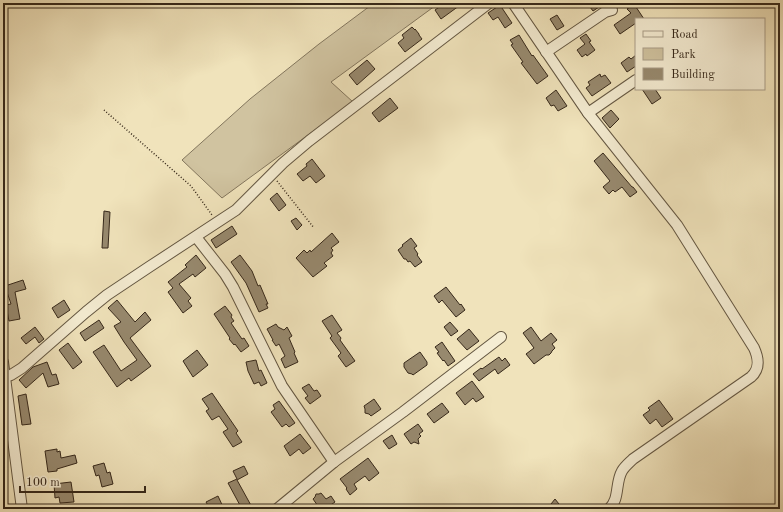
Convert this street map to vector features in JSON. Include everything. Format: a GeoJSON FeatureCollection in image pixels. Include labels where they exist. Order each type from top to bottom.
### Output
{"type":"FeatureCollection","features":[{"type":"Feature","properties":{"kind":"street"},"geometry":{"type":"LineString","coordinates":[[5,377],[12,375],[22,368],[90,308],[107,295],[236,210],[283,163],[309,141],[489,3]]}},
{"type":"Feature","properties":{"kind":"street"},"geometry":{"type":"LineString","coordinates":[[513,3],[588,113],[677,225],[758,355],[758,368],[751,377],[633,459],[627,465],[620,476],[615,501],[609,509]]}},
{"type":"Feature","properties":{"kind":"street"},"geometry":{"type":"LineString","coordinates":[[546,52],[605,12],[612,10]]}},
{"type":"Feature","properties":{"kind":"street"},"geometry":{"type":"LineString","coordinates":[[588,113],[635,81]]}},
{"type":"Feature","properties":{"kind":"street"},"geometry":{"type":"LineString","coordinates":[[196,236],[233,287],[282,386],[334,462]]}},
{"type":"Feature","properties":{"kind":"street"},"geometry":{"type":"LineString","coordinates":[[277,509],[334,462],[403,412],[501,337]]}},
{"type":"Feature","properties":{"kind":"street"},"geometry":{"type":"LineString","coordinates":[[3,362],[22,509]]}},
{"type":"Feature","properties":{"kind":"path"},"geometry":{"type":"LineString","coordinates":[[104,110],[191,186],[217,223]]}},
{"type":"Feature","properties":{"kind":"path"},"geometry":{"type":"LineString","coordinates":[[272,175],[314,228]]}},
{"type":"Feature","properties":{"kind":"green space"},"geometry":{"type":"Polygon","coordinates":[[[374,3],[439,3],[331,82],[353,102],[222,198],[182,160],[250,99],[319,44],[374,3]]]}},
{"type":"Feature","properties":{"kind":"building"},"geometry":{"type":"Polygon","coordinates":[[[445,3],[463,3],[441,19],[435,10],[445,3]]]}},
{"type":"Feature","properties":{"kind":"building"},"geometry":{"type":"Polygon","coordinates":[[[587,3],[605,3],[593,11],[587,3]]]}},
{"type":"Feature","properties":{"kind":"building"},"geometry":{"type":"Polygon","coordinates":[[[634,4],[643,18],[635,18],[635,24],[620,34],[614,25],[631,13],[627,9],[634,4]]]}},
{"type":"Feature","properties":{"kind":"building"},"geometry":{"type":"Polygon","coordinates":[[[500,5],[512,23],[505,28],[498,17],[493,20],[488,13],[500,5]]]}},
{"type":"Feature","properties":{"kind":"building"},"geometry":{"type":"Polygon","coordinates":[[[557,15],[564,26],[557,30],[550,19],[557,15]]]}},
{"type":"Feature","properties":{"kind":"building"},"geometry":{"type":"Polygon","coordinates":[[[412,27],[422,39],[405,52],[398,43],[404,38],[402,35],[412,27]]]}},
{"type":"Feature","properties":{"kind":"building"},"geometry":{"type":"Polygon","coordinates":[[[586,34],[591,41],[589,42],[595,50],[587,56],[586,54],[582,57],[577,50],[585,44],[580,38],[586,34]]]}},
{"type":"Feature","properties":{"kind":"building"},"geometry":{"type":"Polygon","coordinates":[[[519,35],[532,56],[533,55],[548,76],[537,84],[521,63],[523,62],[511,45],[513,44],[510,40],[519,35]]]}},
{"type":"Feature","properties":{"kind":"building"},"geometry":{"type":"Polygon","coordinates":[[[635,56],[635,67],[627,72],[621,63],[629,57],[631,59],[635,56]]]}},
{"type":"Feature","properties":{"kind":"building"},"geometry":{"type":"Polygon","coordinates":[[[367,60],[375,69],[357,85],[349,75],[367,60]]]}},
{"type":"Feature","properties":{"kind":"building"},"geometry":{"type":"Polygon","coordinates":[[[600,74],[601,77],[605,75],[611,83],[592,96],[586,88],[590,85],[588,82],[600,74]]]}},
{"type":"Feature","properties":{"kind":"building"},"geometry":{"type":"Polygon","coordinates":[[[556,90],[567,106],[558,111],[554,105],[551,106],[546,98],[556,90]]]}},
{"type":"Feature","properties":{"kind":"building"},"geometry":{"type":"Polygon","coordinates":[[[643,90],[656,90],[661,98],[652,104],[643,90]]]}},
{"type":"Feature","properties":{"kind":"building"},"geometry":{"type":"Polygon","coordinates":[[[390,98],[398,108],[379,122],[372,113],[390,98]]]}},
{"type":"Feature","properties":{"kind":"building"},"geometry":{"type":"Polygon","coordinates":[[[611,110],[619,119],[610,128],[602,118],[611,110]]]}},
{"type":"Feature","properties":{"kind":"building"},"geometry":{"type":"Polygon","coordinates":[[[603,153],[637,192],[630,197],[622,187],[615,192],[613,190],[609,194],[603,187],[610,181],[594,161],[603,153]]]}},
{"type":"Feature","properties":{"kind":"building"},"geometry":{"type":"Polygon","coordinates":[[[312,159],[325,176],[316,183],[310,176],[303,181],[297,174],[307,166],[306,164],[312,159]]]}},
{"type":"Feature","properties":{"kind":"building"},"geometry":{"type":"Polygon","coordinates":[[[277,193],[286,205],[279,211],[270,199],[277,193]]]}},
{"type":"Feature","properties":{"kind":"building"},"geometry":{"type":"Polygon","coordinates":[[[104,211],[110,212],[108,248],[102,248],[104,211]]]}},
{"type":"Feature","properties":{"kind":"building"},"geometry":{"type":"Polygon","coordinates":[[[296,218],[302,225],[297,230],[291,221],[296,218]]]}},
{"type":"Feature","properties":{"kind":"building"},"geometry":{"type":"Polygon","coordinates":[[[232,226],[237,234],[216,248],[211,240],[232,226]]]}},
{"type":"Feature","properties":{"kind":"building"},"geometry":{"type":"Polygon","coordinates":[[[332,233],[339,242],[331,248],[333,250],[331,253],[333,256],[324,263],[327,266],[313,277],[296,258],[304,250],[307,253],[310,250],[311,252],[332,233]]]}},
{"type":"Feature","properties":{"kind":"building"},"geometry":{"type":"Polygon","coordinates":[[[411,238],[417,246],[414,248],[422,262],[415,267],[410,261],[408,262],[404,259],[398,250],[411,238]]]}},
{"type":"Feature","properties":{"kind":"building"},"geometry":{"type":"Polygon","coordinates":[[[196,255],[206,268],[195,277],[193,274],[179,284],[191,298],[188,301],[192,306],[183,313],[168,292],[173,288],[168,282],[187,267],[185,265],[196,255]]]}},
{"type":"Feature","properties":{"kind":"building"},"geometry":{"type":"Polygon","coordinates":[[[240,255],[252,271],[258,286],[260,285],[268,304],[266,304],[268,308],[259,312],[246,283],[231,262],[240,255]]]}},
{"type":"Feature","properties":{"kind":"building"},"geometry":{"type":"Polygon","coordinates":[[[23,280],[26,289],[15,292],[20,319],[9,321],[6,305],[11,304],[5,286],[23,280]]]}},
{"type":"Feature","properties":{"kind":"building"},"geometry":{"type":"Polygon","coordinates":[[[446,287],[465,310],[456,317],[442,300],[439,303],[434,296],[446,287]]]}},
{"type":"Feature","properties":{"kind":"building"},"geometry":{"type":"Polygon","coordinates":[[[64,300],[70,310],[58,318],[52,308],[64,300]]]}},
{"type":"Feature","properties":{"kind":"building"},"geometry":{"type":"Polygon","coordinates":[[[117,300],[135,322],[145,312],[151,320],[130,338],[151,366],[131,381],[129,378],[117,387],[93,352],[104,345],[121,371],[137,360],[114,326],[121,322],[108,308],[117,300]]]}},
{"type":"Feature","properties":{"kind":"building"},"geometry":{"type":"Polygon","coordinates":[[[225,306],[232,315],[231,317],[234,321],[231,323],[249,346],[241,352],[229,339],[230,338],[214,314],[225,306]]]}},
{"type":"Feature","properties":{"kind":"building"},"geometry":{"type":"Polygon","coordinates":[[[332,315],[342,330],[337,333],[341,338],[340,340],[355,361],[346,367],[338,356],[341,353],[330,338],[332,336],[322,321],[332,315]]]}},
{"type":"Feature","properties":{"kind":"building"},"geometry":{"type":"Polygon","coordinates":[[[99,320],[104,328],[85,341],[80,333],[99,320]]]}},
{"type":"Feature","properties":{"kind":"building"},"geometry":{"type":"Polygon","coordinates":[[[450,322],[458,331],[451,336],[444,327],[450,322]]]}},
{"type":"Feature","properties":{"kind":"building"},"geometry":{"type":"Polygon","coordinates":[[[276,324],[284,330],[287,327],[292,336],[289,338],[298,362],[285,368],[281,359],[285,356],[279,344],[276,346],[272,340],[267,329],[276,324]]]}},
{"type":"Feature","properties":{"kind":"building"},"geometry":{"type":"Polygon","coordinates":[[[35,327],[44,339],[39,343],[35,337],[26,344],[21,338],[35,327]]]}},
{"type":"Feature","properties":{"kind":"building"},"geometry":{"type":"Polygon","coordinates":[[[531,327],[541,341],[551,333],[557,340],[552,344],[555,348],[551,353],[534,364],[526,354],[534,348],[523,333],[531,327]]]}},
{"type":"Feature","properties":{"kind":"building"},"geometry":{"type":"Polygon","coordinates":[[[469,329],[479,341],[467,350],[457,339],[469,329]]]}},
{"type":"Feature","properties":{"kind":"building"},"geometry":{"type":"Polygon","coordinates":[[[442,342],[455,361],[448,366],[437,353],[439,352],[435,347],[442,342]]]}},
{"type":"Feature","properties":{"kind":"building"},"geometry":{"type":"Polygon","coordinates":[[[68,343],[82,362],[73,369],[59,350],[68,343]]]}},
{"type":"Feature","properties":{"kind":"building"},"geometry":{"type":"Polygon","coordinates":[[[197,350],[208,365],[193,377],[183,361],[197,350]]]}},
{"type":"Feature","properties":{"kind":"building"},"geometry":{"type":"Polygon","coordinates":[[[420,352],[427,362],[427,365],[413,375],[408,373],[404,367],[404,363],[420,352]]]}},
{"type":"Feature","properties":{"kind":"building"},"geometry":{"type":"Polygon","coordinates":[[[499,357],[502,361],[505,358],[510,365],[498,374],[495,369],[479,381],[473,374],[499,357]]]}},
{"type":"Feature","properties":{"kind":"building"},"geometry":{"type":"Polygon","coordinates":[[[256,360],[259,371],[261,370],[267,383],[261,386],[259,382],[254,384],[246,362],[256,360]]]}},
{"type":"Feature","properties":{"kind":"building"},"geometry":{"type":"Polygon","coordinates":[[[47,362],[52,375],[56,374],[59,384],[48,387],[43,373],[26,388],[19,380],[33,367],[47,362]]]}},
{"type":"Feature","properties":{"kind":"building"},"geometry":{"type":"Polygon","coordinates":[[[472,381],[484,397],[476,402],[473,398],[465,405],[456,393],[472,381]]]}},
{"type":"Feature","properties":{"kind":"building"},"geometry":{"type":"Polygon","coordinates":[[[309,384],[314,391],[317,390],[321,396],[310,404],[305,398],[308,396],[302,388],[309,384]]]}},
{"type":"Feature","properties":{"kind":"building"},"geometry":{"type":"Polygon","coordinates":[[[212,393],[238,431],[236,433],[242,442],[233,447],[223,432],[228,429],[219,416],[212,420],[206,411],[209,409],[202,399],[212,393]]]}},
{"type":"Feature","properties":{"kind":"building"},"geometry":{"type":"Polygon","coordinates":[[[26,394],[31,424],[22,425],[18,396],[26,394]]]}},
{"type":"Feature","properties":{"kind":"building"},"geometry":{"type":"Polygon","coordinates":[[[374,399],[381,409],[371,416],[365,413],[364,406],[374,399]]]}},
{"type":"Feature","properties":{"kind":"building"},"geometry":{"type":"Polygon","coordinates":[[[659,400],[673,419],[662,427],[656,419],[650,424],[643,415],[650,410],[648,408],[659,400]]]}},
{"type":"Feature","properties":{"kind":"building"},"geometry":{"type":"Polygon","coordinates":[[[279,401],[295,423],[289,427],[286,424],[282,427],[271,412],[275,409],[273,405],[279,401]]]}},
{"type":"Feature","properties":{"kind":"building"},"geometry":{"type":"Polygon","coordinates":[[[442,403],[449,412],[434,423],[427,414],[442,403]]]}},
{"type":"Feature","properties":{"kind":"building"},"geometry":{"type":"Polygon","coordinates":[[[418,424],[423,431],[419,434],[421,436],[418,439],[419,444],[414,442],[411,444],[404,434],[418,424]]]}},
{"type":"Feature","properties":{"kind":"building"},"geometry":{"type":"Polygon","coordinates":[[[300,434],[311,448],[303,454],[299,449],[290,456],[284,446],[300,434]]]}},
{"type":"Feature","properties":{"kind":"building"},"geometry":{"type":"Polygon","coordinates":[[[392,435],[397,444],[389,449],[383,441],[392,435]]]}},
{"type":"Feature","properties":{"kind":"building"},"geometry":{"type":"Polygon","coordinates":[[[57,449],[57,452],[60,451],[61,458],[75,455],[77,463],[57,469],[57,471],[48,472],[45,451],[57,449]]]}},
{"type":"Feature","properties":{"kind":"building"},"geometry":{"type":"Polygon","coordinates":[[[368,458],[379,473],[369,481],[365,476],[354,484],[357,489],[350,495],[340,479],[368,458]]]}},
{"type":"Feature","properties":{"kind":"building"},"geometry":{"type":"Polygon","coordinates":[[[104,463],[107,473],[110,472],[113,484],[102,487],[99,475],[96,476],[93,466],[104,463]]]}},
{"type":"Feature","properties":{"kind":"building"},"geometry":{"type":"Polygon","coordinates":[[[244,466],[248,474],[237,480],[253,509],[242,509],[228,483],[237,479],[233,471],[244,466]]]}},
{"type":"Feature","properties":{"kind":"building"},"geometry":{"type":"Polygon","coordinates":[[[71,482],[74,502],[60,503],[59,497],[55,498],[54,484],[71,482]]]}},
{"type":"Feature","properties":{"kind":"building"},"geometry":{"type":"Polygon","coordinates":[[[321,493],[326,499],[331,496],[335,502],[325,509],[320,509],[313,499],[316,494],[321,493]]]}},
{"type":"Feature","properties":{"kind":"building"},"geometry":{"type":"Polygon","coordinates":[[[218,496],[224,509],[210,509],[206,502],[218,496]]]}},
{"type":"Feature","properties":{"kind":"building"},"geometry":{"type":"Polygon","coordinates":[[[555,499],[563,509],[547,509],[555,499]]]}}]}
